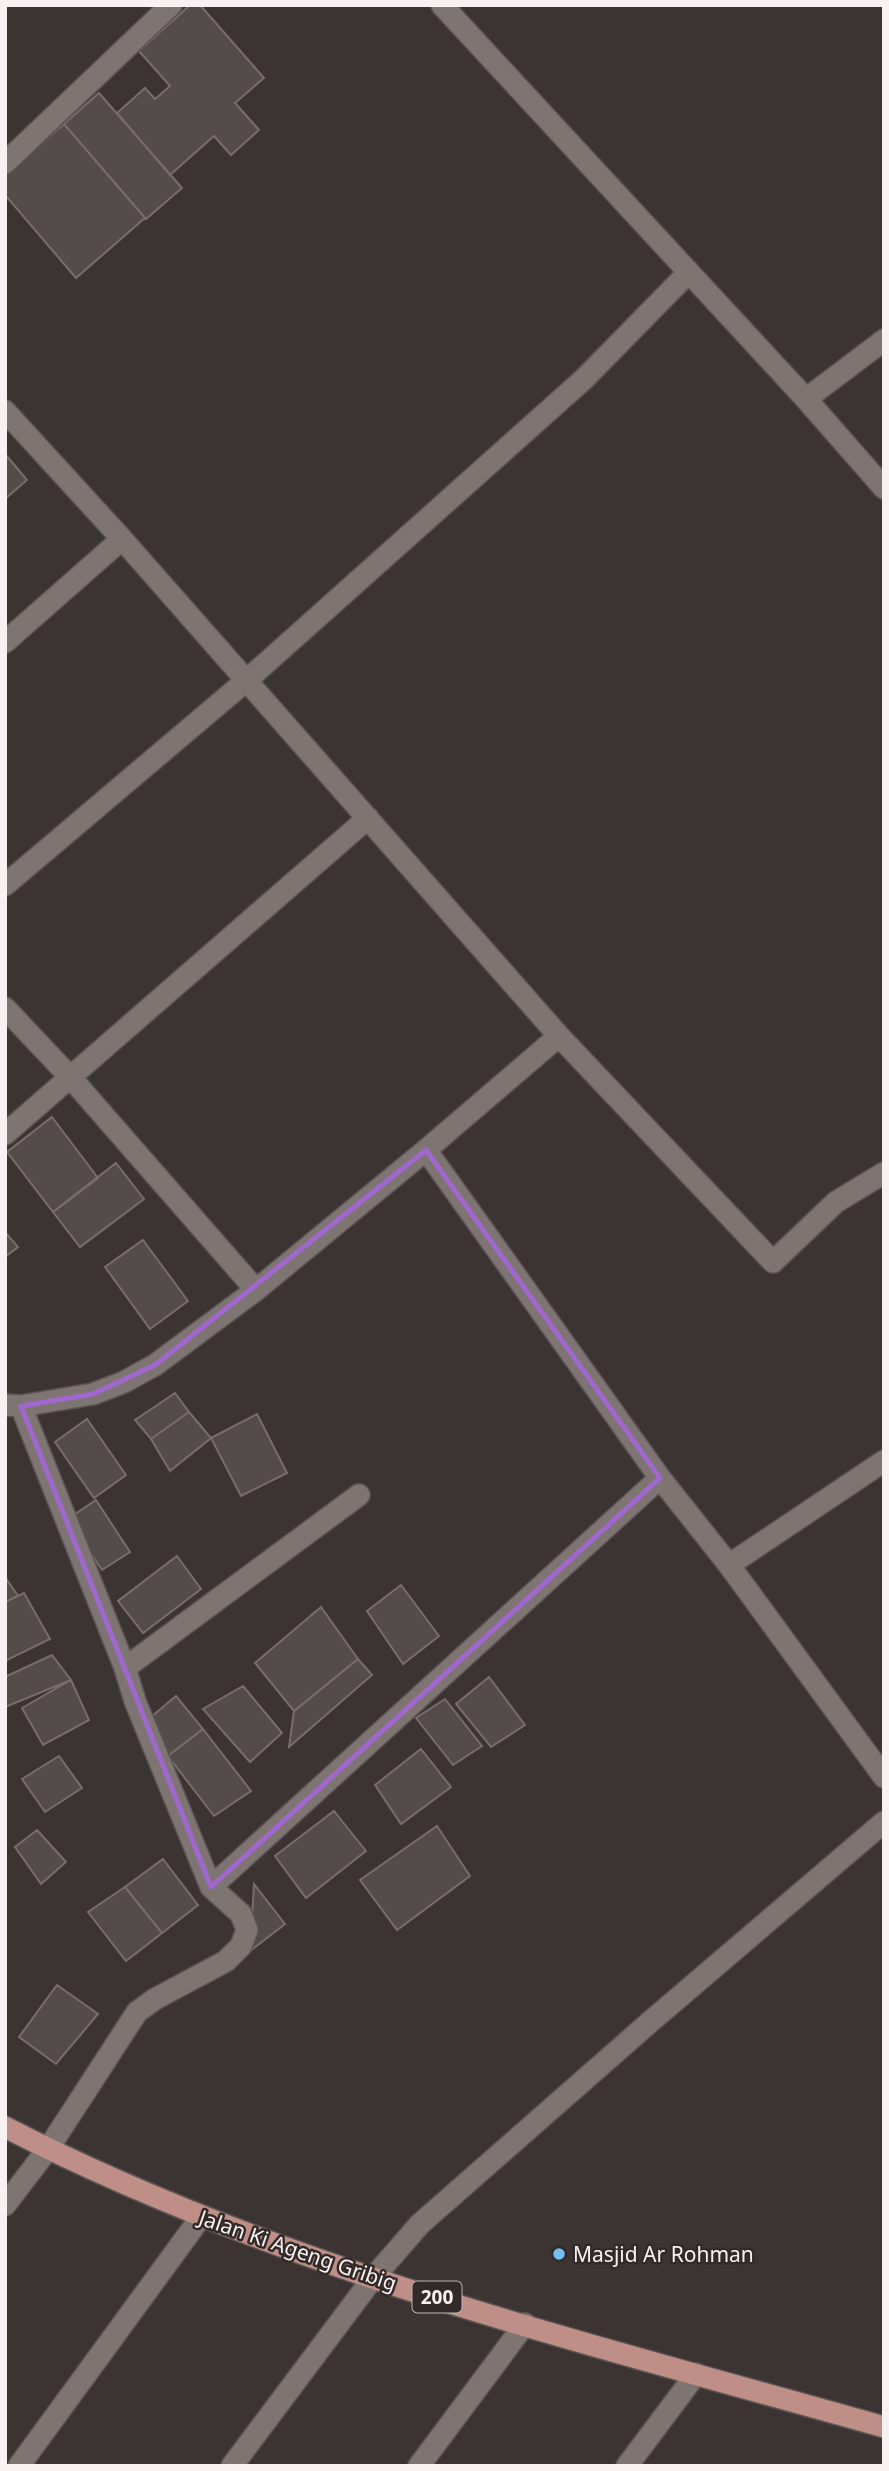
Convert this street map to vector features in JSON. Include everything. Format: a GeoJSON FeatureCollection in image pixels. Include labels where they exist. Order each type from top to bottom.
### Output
{"type":"FeatureCollection","features":[{"type":"Feature","properties":{"kind":"main road","name":"Jalan Ki Ageng Gribig"},"geometry":{"type":"LineString","coordinates":[[5,2127],[201,2217],[373,2278],[525,2325],[884,2427]]}},
{"type":"Feature","properties":{"kind":"street"},"geometry":{"type":"LineString","coordinates":[[5,163],[171,5]]}},
{"type":"Feature","properties":{"kind":"street"},"geometry":{"type":"LineString","coordinates":[[442,5],[806,399],[884,488]]}},
{"type":"Feature","properties":{"kind":"street"},"geometry":{"type":"LineString","coordinates":[[5,885],[247,680],[584,379],[689,272]]}},
{"type":"Feature","properties":{"kind":"street"},"geometry":{"type":"LineString","coordinates":[[806,399],[884,340]]}},
{"type":"Feature","properties":{"kind":"street"},"geometry":{"type":"LineString","coordinates":[[5,411],[247,680],[559,1036],[773,1262],[836,1202],[884,1173]]}},
{"type":"Feature","properties":{"kind":"street"},"geometry":{"type":"LineString","coordinates":[[5,642],[122,539]]}},
{"type":"Feature","properties":{"kind":"street"},"geometry":{"type":"LineString","coordinates":[[5,1134],[369,818]]}},
{"type":"Feature","properties":{"kind":"street"},"geometry":{"type":"LineString","coordinates":[[5,1008],[71,1078],[256,1290]]}},
{"type":"Feature","properties":{"kind":"street"},"geometry":{"type":"LineString","coordinates":[[5,2205],[48,2149],[137,2012],[155,1998],[226,1961],[241,1946],[247,1930],[241,1914],[211,1887],[135,1701],[125,1668],[13,1406],[93,1394],[124,1382],[155,1365],[256,1290],[559,1036]]}},
{"type":"Feature","properties":{"kind":"street"},"geometry":{"type":"LineString","coordinates":[[426,1150],[660,1478],[729,1565],[884,1777]]}},
{"type":"Feature","properties":{"kind":"street"},"geometry":{"type":"LineString","coordinates":[[729,1565],[884,1461]]}},
{"type":"Feature","properties":{"kind":"street"},"geometry":{"type":"LineString","coordinates":[[211,1887],[660,1478]]}},
{"type":"Feature","properties":{"kind":"street"},"geometry":{"type":"LineString","coordinates":[[125,1668],[359,1495]]}},
{"type":"Feature","properties":{"kind":"street"},"geometry":{"type":"LineString","coordinates":[[232,2466],[373,2278],[420,2224],[884,1822]]}},
{"type":"Feature","properties":{"kind":"street"},"geometry":{"type":"LineString","coordinates":[[19,2466],[201,2217]]}},
{"type":"Feature","properties":{"kind":"street"},"geometry":{"type":"LineString","coordinates":[[419,2466],[525,2325]]}},
{"type":"Feature","properties":{"kind":"street"},"geometry":{"type":"LineString","coordinates":[[627,2466],[696,2374]]}},
{"type":"Feature","properties":{"kind":"highlighted area"},"geometry":{"type":"Polygon","coordinates":[[[426,1150],[660,1478],[211,1887],[21,1406],[93,1394],[155,1365],[426,1150]]]}},
{"type":"Feature","properties":{"kind":"building"},"geometry":{"type":"Polygon","coordinates":[[[190,5],[200,5],[264,78],[235,103],[259,130],[231,155],[214,136],[170,175],[117,113],[145,88],[155,99],[170,86],[139,51],[190,5]]]}},
{"type":"Feature","properties":{"kind":"building"},"geometry":{"type":"Polygon","coordinates":[[[99,93],[182,188],[146,219],[64,124],[99,93]]]}},
{"type":"Feature","properties":{"kind":"building"},"geometry":{"type":"Polygon","coordinates":[[[64,124],[145,218],[76,278],[5,195],[5,174],[64,124]]]}},
{"type":"Feature","properties":{"kind":"building"},"geometry":{"type":"Polygon","coordinates":[[[5,454],[27,480],[5,499],[5,454]]]}},
{"type":"Feature","properties":{"kind":"building"},"geometry":{"type":"Polygon","coordinates":[[[52,1117],[98,1178],[53,1212],[7,1152],[52,1117]]]}},
{"type":"Feature","properties":{"kind":"building"},"geometry":{"type":"Polygon","coordinates":[[[116,1163],[144,1199],[80,1247],[53,1212],[116,1163]]]}},
{"type":"Feature","properties":{"kind":"building"},"geometry":{"type":"Polygon","coordinates":[[[5,1232],[18,1247],[5,1257],[5,1232]]]}},
{"type":"Feature","properties":{"kind":"building"},"geometry":{"type":"Polygon","coordinates":[[[143,1240],[188,1301],[150,1329],[105,1267],[143,1240]]]}},
{"type":"Feature","properties":{"kind":"building"},"geometry":{"type":"Polygon","coordinates":[[[175,1393],[189,1412],[151,1439],[135,1420],[175,1393]]]}},
{"type":"Feature","properties":{"kind":"building"},"geometry":{"type":"Polygon","coordinates":[[[189,1412],[211,1438],[170,1471],[151,1439],[189,1412]]]}},
{"type":"Feature","properties":{"kind":"building"},"geometry":{"type":"Polygon","coordinates":[[[257,1414],[287,1473],[241,1496],[211,1438],[257,1414]]]}},
{"type":"Feature","properties":{"kind":"building"},"geometry":{"type":"Polygon","coordinates":[[[87,1419],[126,1475],[94,1498],[55,1442],[87,1419]]]}},
{"type":"Feature","properties":{"kind":"building"},"geometry":{"type":"Polygon","coordinates":[[[96,1500],[130,1552],[102,1570],[68,1519],[96,1500]]]}},
{"type":"Feature","properties":{"kind":"building"},"geometry":{"type":"Polygon","coordinates":[[[177,1556],[201,1589],[143,1633],[118,1601],[177,1556]]]}},
{"type":"Feature","properties":{"kind":"building"},"geometry":{"type":"Polygon","coordinates":[[[5,1577],[18,1596],[5,1602],[5,1577]]]}},
{"type":"Feature","properties":{"kind":"building"},"geometry":{"type":"Polygon","coordinates":[[[401,1585],[439,1636],[403,1664],[367,1611],[401,1585]]]}},
{"type":"Feature","properties":{"kind":"building"},"geometry":{"type":"Polygon","coordinates":[[[24,1593],[50,1639],[5,1661],[5,1602],[24,1593]]]}},
{"type":"Feature","properties":{"kind":"building"},"geometry":{"type":"Polygon","coordinates":[[[321,1607],[358,1659],[294,1711],[255,1663],[321,1607]]]}},
{"type":"Feature","properties":{"kind":"building"},"geometry":{"type":"Polygon","coordinates":[[[52,1655],[71,1680],[5,1707],[5,1677],[52,1655]]]}},
{"type":"Feature","properties":{"kind":"building"},"geometry":{"type":"Polygon","coordinates":[[[358,1659],[372,1675],[289,1747],[294,1711],[358,1659]]]}},
{"type":"Feature","properties":{"kind":"building"},"geometry":{"type":"Polygon","coordinates":[[[489,1677],[525,1725],[491,1747],[456,1704],[489,1677]]]}},
{"type":"Feature","properties":{"kind":"building"},"geometry":{"type":"Polygon","coordinates":[[[71,1680],[89,1720],[43,1745],[22,1708],[71,1680]]]}},
{"type":"Feature","properties":{"kind":"building"},"geometry":{"type":"Polygon","coordinates":[[[243,1686],[282,1733],[250,1762],[203,1709],[243,1686]]]}},
{"type":"Feature","properties":{"kind":"building"},"geometry":{"type":"Polygon","coordinates":[[[176,1696],[203,1729],[168,1756],[151,1717],[176,1696]]]}},
{"type":"Feature","properties":{"kind":"building"},"geometry":{"type":"Polygon","coordinates":[[[445,1699],[482,1746],[453,1765],[416,1718],[445,1699]]]}},
{"type":"Feature","properties":{"kind":"building"},"geometry":{"type":"Polygon","coordinates":[[[203,1729],[251,1791],[214,1816],[168,1756],[203,1729]]]}},
{"type":"Feature","properties":{"kind":"building"},"geometry":{"type":"Polygon","coordinates":[[[421,1749],[451,1787],[401,1824],[375,1785],[421,1749]]]}},
{"type":"Feature","properties":{"kind":"building"},"geometry":{"type":"Polygon","coordinates":[[[59,1756],[82,1788],[45,1812],[22,1779],[59,1756]]]}},
{"type":"Feature","properties":{"kind":"building"},"geometry":{"type":"Polygon","coordinates":[[[334,1811],[366,1851],[306,1898],[275,1856],[334,1811]]]}},
{"type":"Feature","properties":{"kind":"building"},"geometry":{"type":"Polygon","coordinates":[[[437,1826],[470,1876],[397,1930],[360,1880],[437,1826]]]}},
{"type":"Feature","properties":{"kind":"building"},"geometry":{"type":"Polygon","coordinates":[[[37,1830],[66,1862],[41,1884],[15,1847],[37,1830]]]}},
{"type":"Feature","properties":{"kind":"building"},"geometry":{"type":"Polygon","coordinates":[[[163,1859],[198,1905],[162,1933],[125,1887],[163,1859]]]}},
{"type":"Feature","properties":{"kind":"building"},"geometry":{"type":"Polygon","coordinates":[[[254,1884],[285,1924],[250,1951],[254,1884]]]}},
{"type":"Feature","properties":{"kind":"building"},"geometry":{"type":"Polygon","coordinates":[[[125,1887],[162,1933],[126,1961],[88,1912],[125,1887]]]}},
{"type":"Feature","properties":{"kind":"building"},"geometry":{"type":"Polygon","coordinates":[[[57,1985],[98,2014],[56,2064],[19,2037],[57,1985]]]}},
{"type":"Feature","properties":{"kind":"place","name":"Masjid Ar Rohman"},"geometry":{"type":"Point","coordinates":[559,2254]}}]}
